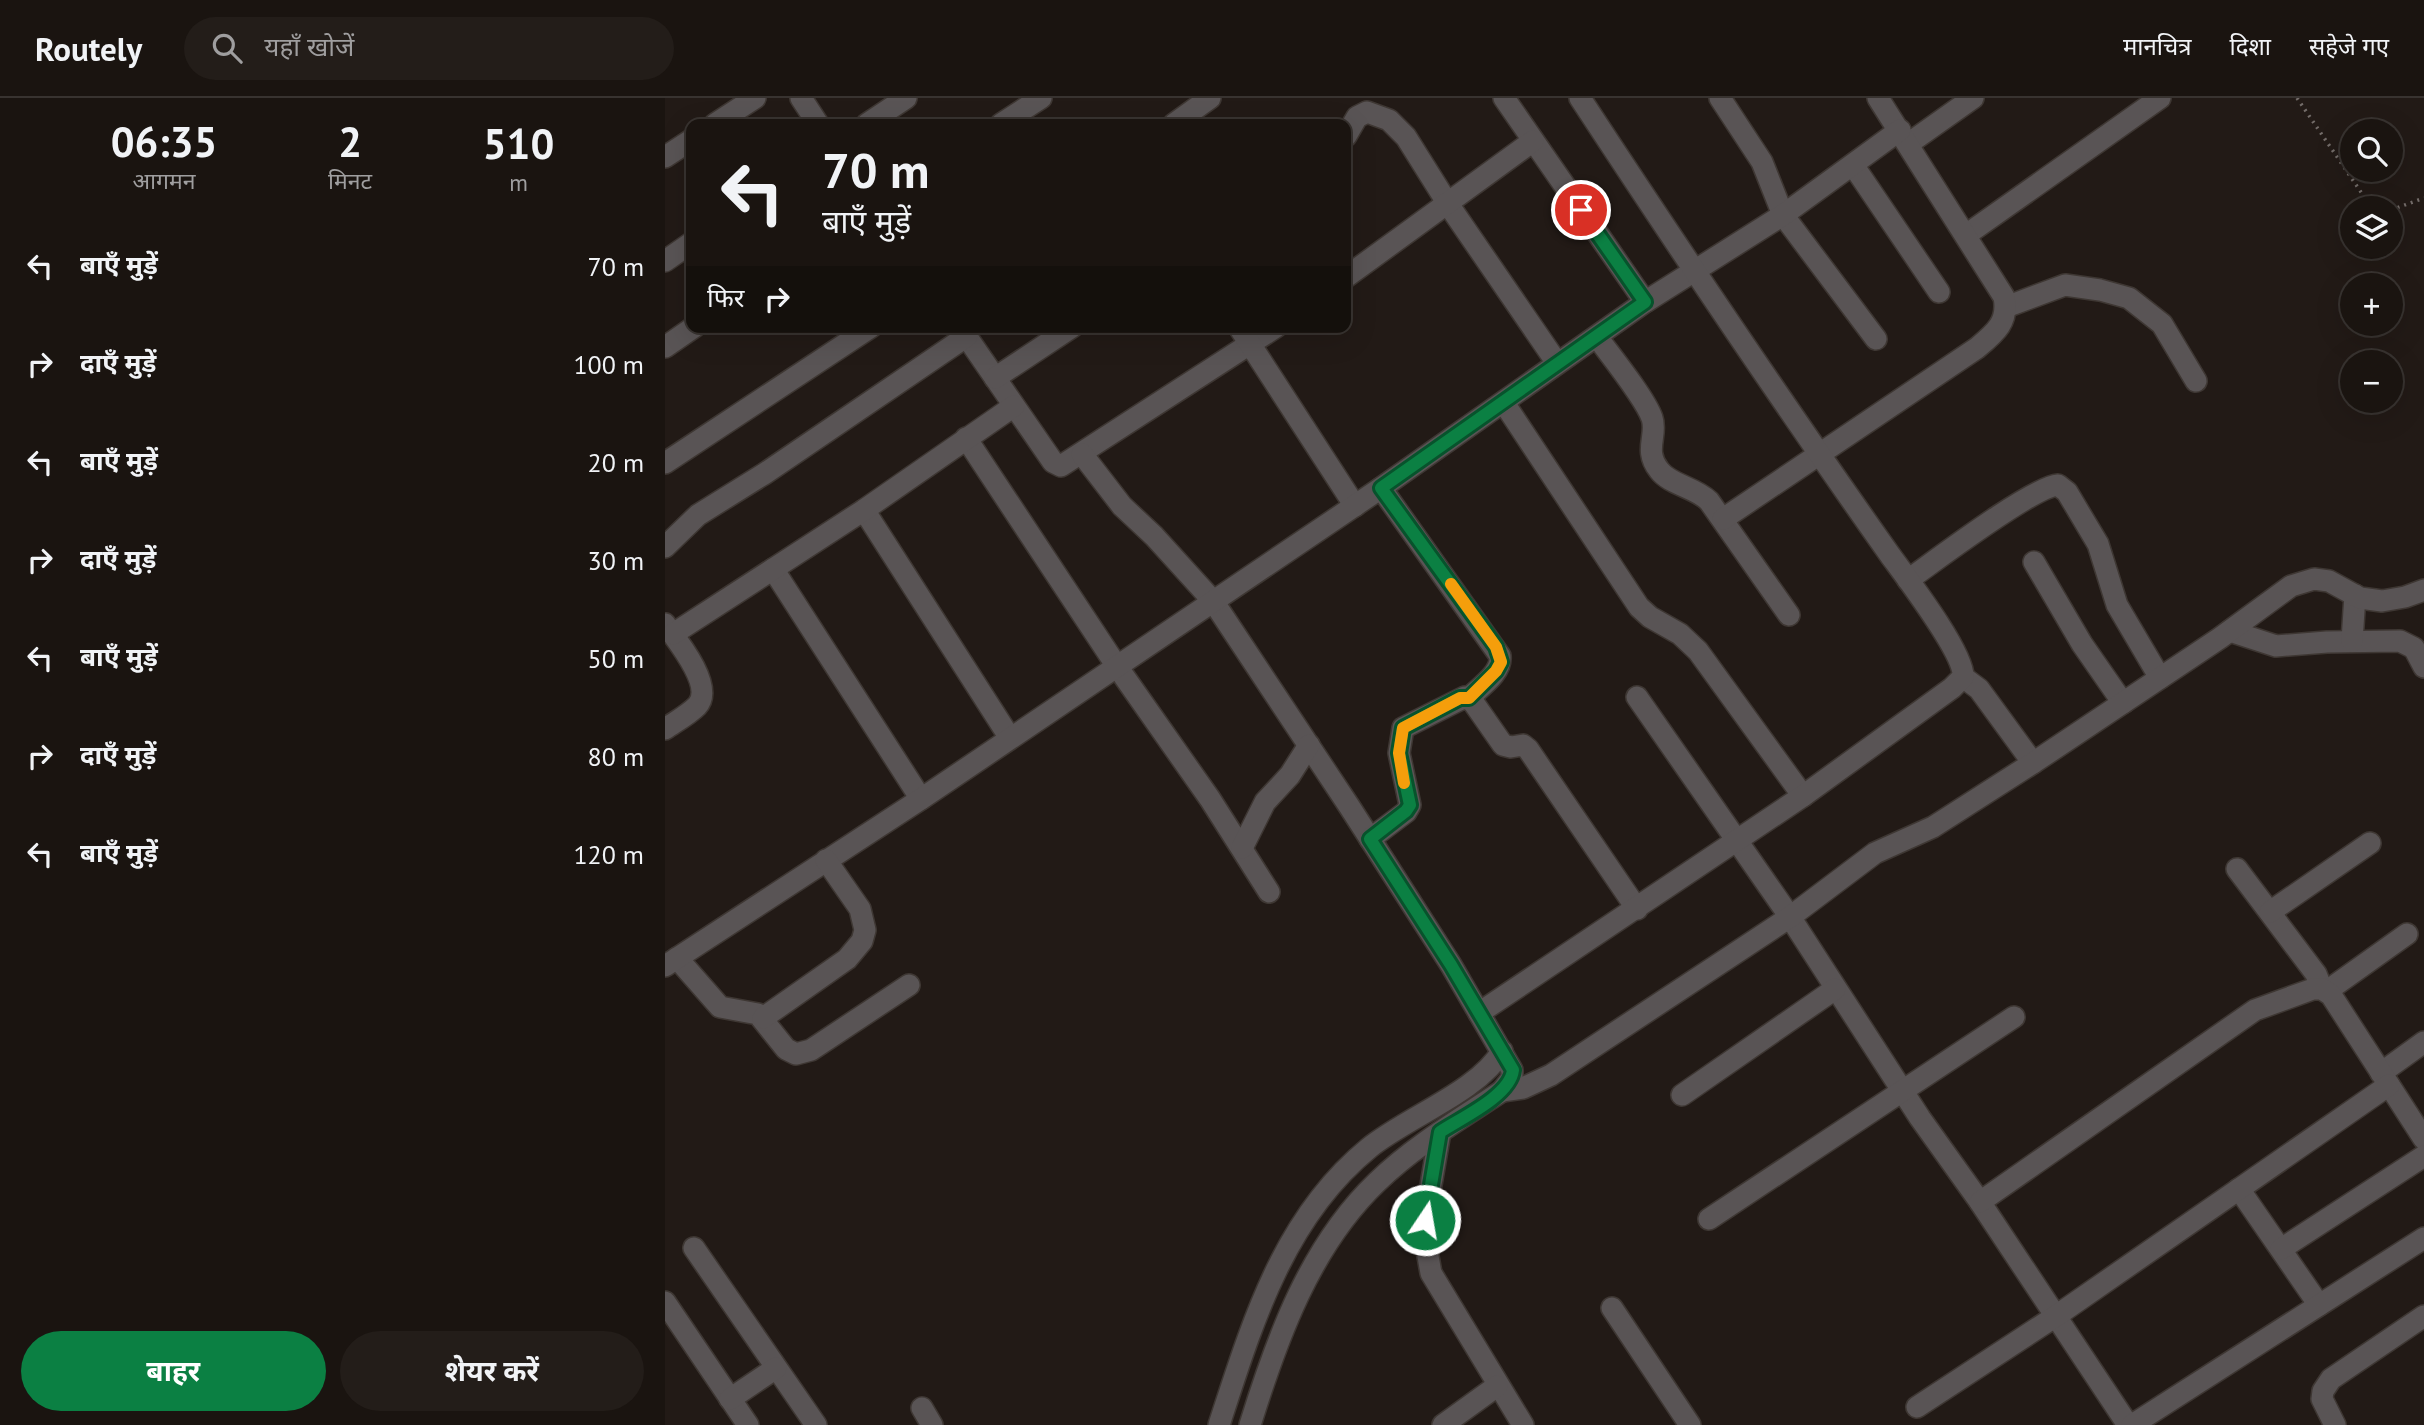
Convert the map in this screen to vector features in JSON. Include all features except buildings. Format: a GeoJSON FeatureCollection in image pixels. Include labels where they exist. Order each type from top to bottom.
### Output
{"type":"FeatureCollection","features":[{"type":"Feature","properties":{"kind":"street"},"geometry":{"type":"LineString","coordinates":[[723,119],[755,98]]}},
{"type":"Feature","properties":{"kind":"street"},"geometry":{"type":"LineString","coordinates":[[801,98],[815,119]]}},
{"type":"Feature","properties":{"kind":"street"},"geometry":{"type":"LineString","coordinates":[[874,119],[906,98]]}},
{"type":"Feature","properties":{"kind":"street"},"geometry":{"type":"LineString","coordinates":[[1009,119],[1041,98]]}},
{"type":"Feature","properties":{"kind":"street"},"geometry":{"type":"LineString","coordinates":[[1181,119],[1210,98]]}},
{"type":"Feature","properties":{"kind":"street"},"geometry":{"type":"LineString","coordinates":[[1504,98],[1645,302]]}},
{"type":"Feature","properties":{"kind":"street"},"geometry":{"type":"LineString","coordinates":[[1580,98],[1693,270],[1908,580],[1960,660],[1963,677],[1979,689],[2033,763]]}},
{"type":"Feature","properties":{"kind":"street"},"geometry":{"type":"LineString","coordinates":[[1720,98],[1762,162],[1783,215],[1876,339]]}},
{"type":"Feature","properties":{"kind":"street"},"geometry":{"type":"LineString","coordinates":[[1723,519],[1977,348],[1995,332],[2005,318],[2004,297],[1878,98]]}},
{"type":"Feature","properties":{"kind":"street"},"geometry":{"type":"LineString","coordinates":[[909,985],[804,1053],[796,1054],[786,1049],[763,1018],[753,1012],[720,1007],[671,962],[921,799],[1355,506],[1693,270],[1783,215],[1853,165],[1973,98]]}},
{"type":"Feature","properties":{"kind":"street"},"geometry":{"type":"LineString","coordinates":[[1966,235],[2160,98]]}},
{"type":"Feature","properties":{"kind":"street"},"geometry":{"type":"LineString","coordinates":[[1351,128],[1361,113],[1375,114],[1389,120],[1406,136],[1448,204],[1557,363]]}},
{"type":"Feature","properties":{"kind":"street"},"geometry":{"type":"LineString","coordinates":[[1351,274],[1532,141]]}},
{"type":"Feature","properties":{"kind":"street"},"geometry":{"type":"LineString","coordinates":[[665,158],[686,143]]}},
{"type":"Feature","properties":{"kind":"street"},"geometry":{"type":"LineString","coordinates":[[1853,165],[1939,292]]}},
{"type":"Feature","properties":{"kind":"street"},"geometry":{"type":"LineString","coordinates":[[665,261],[686,246]]}},
{"type":"Feature","properties":{"kind":"street"},"geometry":{"type":"LineString","coordinates":[[2006,307],[2065,285],[2100,289],[2129,298],[2162,324],[2196,381]]}},
{"type":"Feature","properties":{"kind":"street"},"geometry":{"type":"LineString","coordinates":[[665,346],[686,332]]}},
{"type":"Feature","properties":{"kind":"street"},"geometry":{"type":"LineString","coordinates":[[665,464],[862,333]]}},
{"type":"Feature","properties":{"kind":"street"},"geometry":{"type":"LineString","coordinates":[[665,547],[698,515],[764,474],[963,333]]}},
{"type":"Feature","properties":{"kind":"street"},"geometry":{"type":"LineString","coordinates":[[965,333],[1056,465],[1065,465],[1268,333]]}},
{"type":"Feature","properties":{"kind":"street"},"geometry":{"type":"LineString","coordinates":[[995,378],[1063,333]]}},
{"type":"Feature","properties":{"kind":"street"},"geometry":{"type":"LineString","coordinates":[[1243,333],[1355,506]]}},
{"type":"Feature","properties":{"kind":"street"},"geometry":{"type":"LineString","coordinates":[[1597,337],[1652,417],[1650,451],[1656,466],[1665,475],[1702,494],[1723,519],[1789,615]]}},
{"type":"Feature","properties":{"kind":"street"},"geometry":{"type":"LineString","coordinates":[[1504,402],[1639,607],[1650,617],[1680,634],[1698,652],[1803,796]]}},
{"type":"Feature","properties":{"kind":"street"},"geometry":{"type":"LineString","coordinates":[[665,729],[698,706],[703,694],[698,675],[669,629],[773,569],[864,510],[1014,406]]}},
{"type":"Feature","properties":{"kind":"street"},"geometry":{"type":"LineString","coordinates":[[966,438],[1116,665],[1182,757],[1269,892]]}},
{"type":"Feature","properties":{"kind":"street"},"geometry":{"type":"LineString","coordinates":[[1082,454],[1115,497],[1213,601],[1370,839],[1513,1070],[1512,1078],[1502,1091],[1440,1132],[1367,1192],[1323,1251],[1279,1339],[1250,1425]]}},
{"type":"Feature","properties":{"kind":"street"},"geometry":{"type":"LineString","coordinates":[[1908,580],[1996,519],[2046,488],[2058,485],[2067,492],[2098,544],[2117,605],[2160,678]]}},
{"type":"Feature","properties":{"kind":"street"},"geometry":{"type":"LineString","coordinates":[[1370,839],[1410,805],[1399,753],[1403,728],[1460,698],[1469,698],[1496,671],[1501,662],[1496,647],[1381,488]]}},
{"type":"Feature","properties":{"kind":"street"},"geometry":{"type":"LineString","coordinates":[[864,510],[1010,738]]}},
{"type":"Feature","properties":{"kind":"street"},"geometry":{"type":"LineString","coordinates":[[2034,562],[2082,645],[2123,703]]}},
{"type":"Feature","properties":{"kind":"street"},"geometry":{"type":"LineString","coordinates":[[773,569],[921,799]]}},
{"type":"Feature","properties":{"kind":"street"},"geometry":{"type":"LineString","coordinates":[[1502,1091],[1523,1088],[1551,1075],[1790,917],[1875,853],[1933,827],[2033,763],[2301,582],[2315,579],[2329,581],[2368,600],[2382,601],[2424,590]]}},
{"type":"Feature","properties":{"kind":"street"},"geometry":{"type":"LineString","coordinates":[[2352,641],[2355,595]]}},
{"type":"Feature","properties":{"kind":"street"},"geometry":{"type":"LineString","coordinates":[[2230,631],[2276,646],[2352,641],[2409,643],[2424,667]]}},
{"type":"Feature","properties":{"kind":"street"},"geometry":{"type":"LineString","coordinates":[[1479,1013],[1803,796],[1952,688],[1963,677]]}},
{"type":"Feature","properties":{"kind":"street"},"geometry":{"type":"LineString","coordinates":[[1637,697],[1790,917],[1903,1091],[2130,1425],[2424,1238]]}},
{"type":"Feature","properties":{"kind":"street"},"geometry":{"type":"LineString","coordinates":[[1469,698],[1503,745],[1523,746],[1528,749],[1637,909]]}},
{"type":"Feature","properties":{"kind":"street"},"geometry":{"type":"LineString","coordinates":[[1242,848],[1265,802],[1290,775],[1309,745]]}},
{"type":"Feature","properties":{"kind":"street"},"geometry":{"type":"LineString","coordinates":[[2270,912],[2370,843]]}},
{"type":"Feature","properties":{"kind":"street"},"geometry":{"type":"LineString","coordinates":[[763,1018],[847,959],[862,942],[865,920],[827,860]]}},
{"type":"Feature","properties":{"kind":"street"},"geometry":{"type":"LineString","coordinates":[[2237,869],[2316,974],[2424,1139]]}},
{"type":"Feature","properties":{"kind":"street"},"geometry":{"type":"LineString","coordinates":[[1980,1202],[2255,1010],[2282,999],[2325,990],[2407,934]]}},
{"type":"Feature","properties":{"kind":"street"},"geometry":{"type":"LineString","coordinates":[[1682,1096],[1835,989]]}},
{"type":"Feature","properties":{"kind":"street"},"geometry":{"type":"LineString","coordinates":[[1709,1219],[2014,1017]]}},
{"type":"Feature","properties":{"kind":"street"},"geometry":{"type":"LineString","coordinates":[[1917,1407],[2056,1316],[2239,1189],[2385,1079],[2424,1042]]}},
{"type":"Feature","properties":{"kind":"street"},"geometry":{"type":"LineString","coordinates":[[1219,1425],[1266,1287],[1313,1208],[1370,1147],[1485,1073],[1503,1052]]}},
{"type":"Feature","properties":{"kind":"street"},"geometry":{"type":"LineString","coordinates":[[1440,1132],[1425,1220],[1427,1260],[1439,1288],[1523,1425]]}},
{"type":"Feature","properties":{"kind":"street"},"geometry":{"type":"LineString","coordinates":[[2281,1249],[2424,1156]]}},
{"type":"Feature","properties":{"kind":"street"},"geometry":{"type":"LineString","coordinates":[[2239,1189],[2319,1305]]}},
{"type":"Feature","properties":{"kind":"street"},"geometry":{"type":"LineString","coordinates":[[694,1248],[816,1425]]}},
{"type":"Feature","properties":{"kind":"street"},"geometry":{"type":"LineString","coordinates":[[665,1302],[748,1425]]}},
{"type":"Feature","properties":{"kind":"street"},"geometry":{"type":"LineString","coordinates":[[1612,1308],[1684,1423]]}},
{"type":"Feature","properties":{"kind":"street"},"geometry":{"type":"LineString","coordinates":[[2335,1425],[2322,1399],[2326,1385],[2339,1373],[2424,1316]]}},
{"type":"Feature","properties":{"kind":"street"},"geometry":{"type":"LineString","coordinates":[[730,1399],[776,1368]]}},
{"type":"Feature","properties":{"kind":"street"},"geometry":{"type":"LineString","coordinates":[[1443,1425],[1497,1386]]}},
{"type":"Feature","properties":{"kind":"path"},"geometry":{"type":"LineString","coordinates":[[2297,98],[2364,196]]}},
{"type":"Feature","properties":{"kind":"path"},"geometry":{"type":"LineString","coordinates":[[2403,206],[2424,198]]}},
{"type":"Feature","properties":{"kind":"slow traffic"},"geometry":{"type":"LineString","coordinates":[[1404,783],[1399,753],[1403,728],[1460,698],[1469,698],[1496,671],[1501,662],[1496,647],[1451,584]]}},
{"type":"Feature","properties":{"kind":"route"},"geometry":{"type":"LineString","coordinates":[[1425,1220],[1440,1132],[1508,1086],[1513,1070],[1451,965],[1370,839],[1410,805],[1400,766],[1403,728],[1460,698],[1469,698],[1496,671],[1501,662],[1496,647],[1381,488],[1645,302],[1581,210]]}}]}
